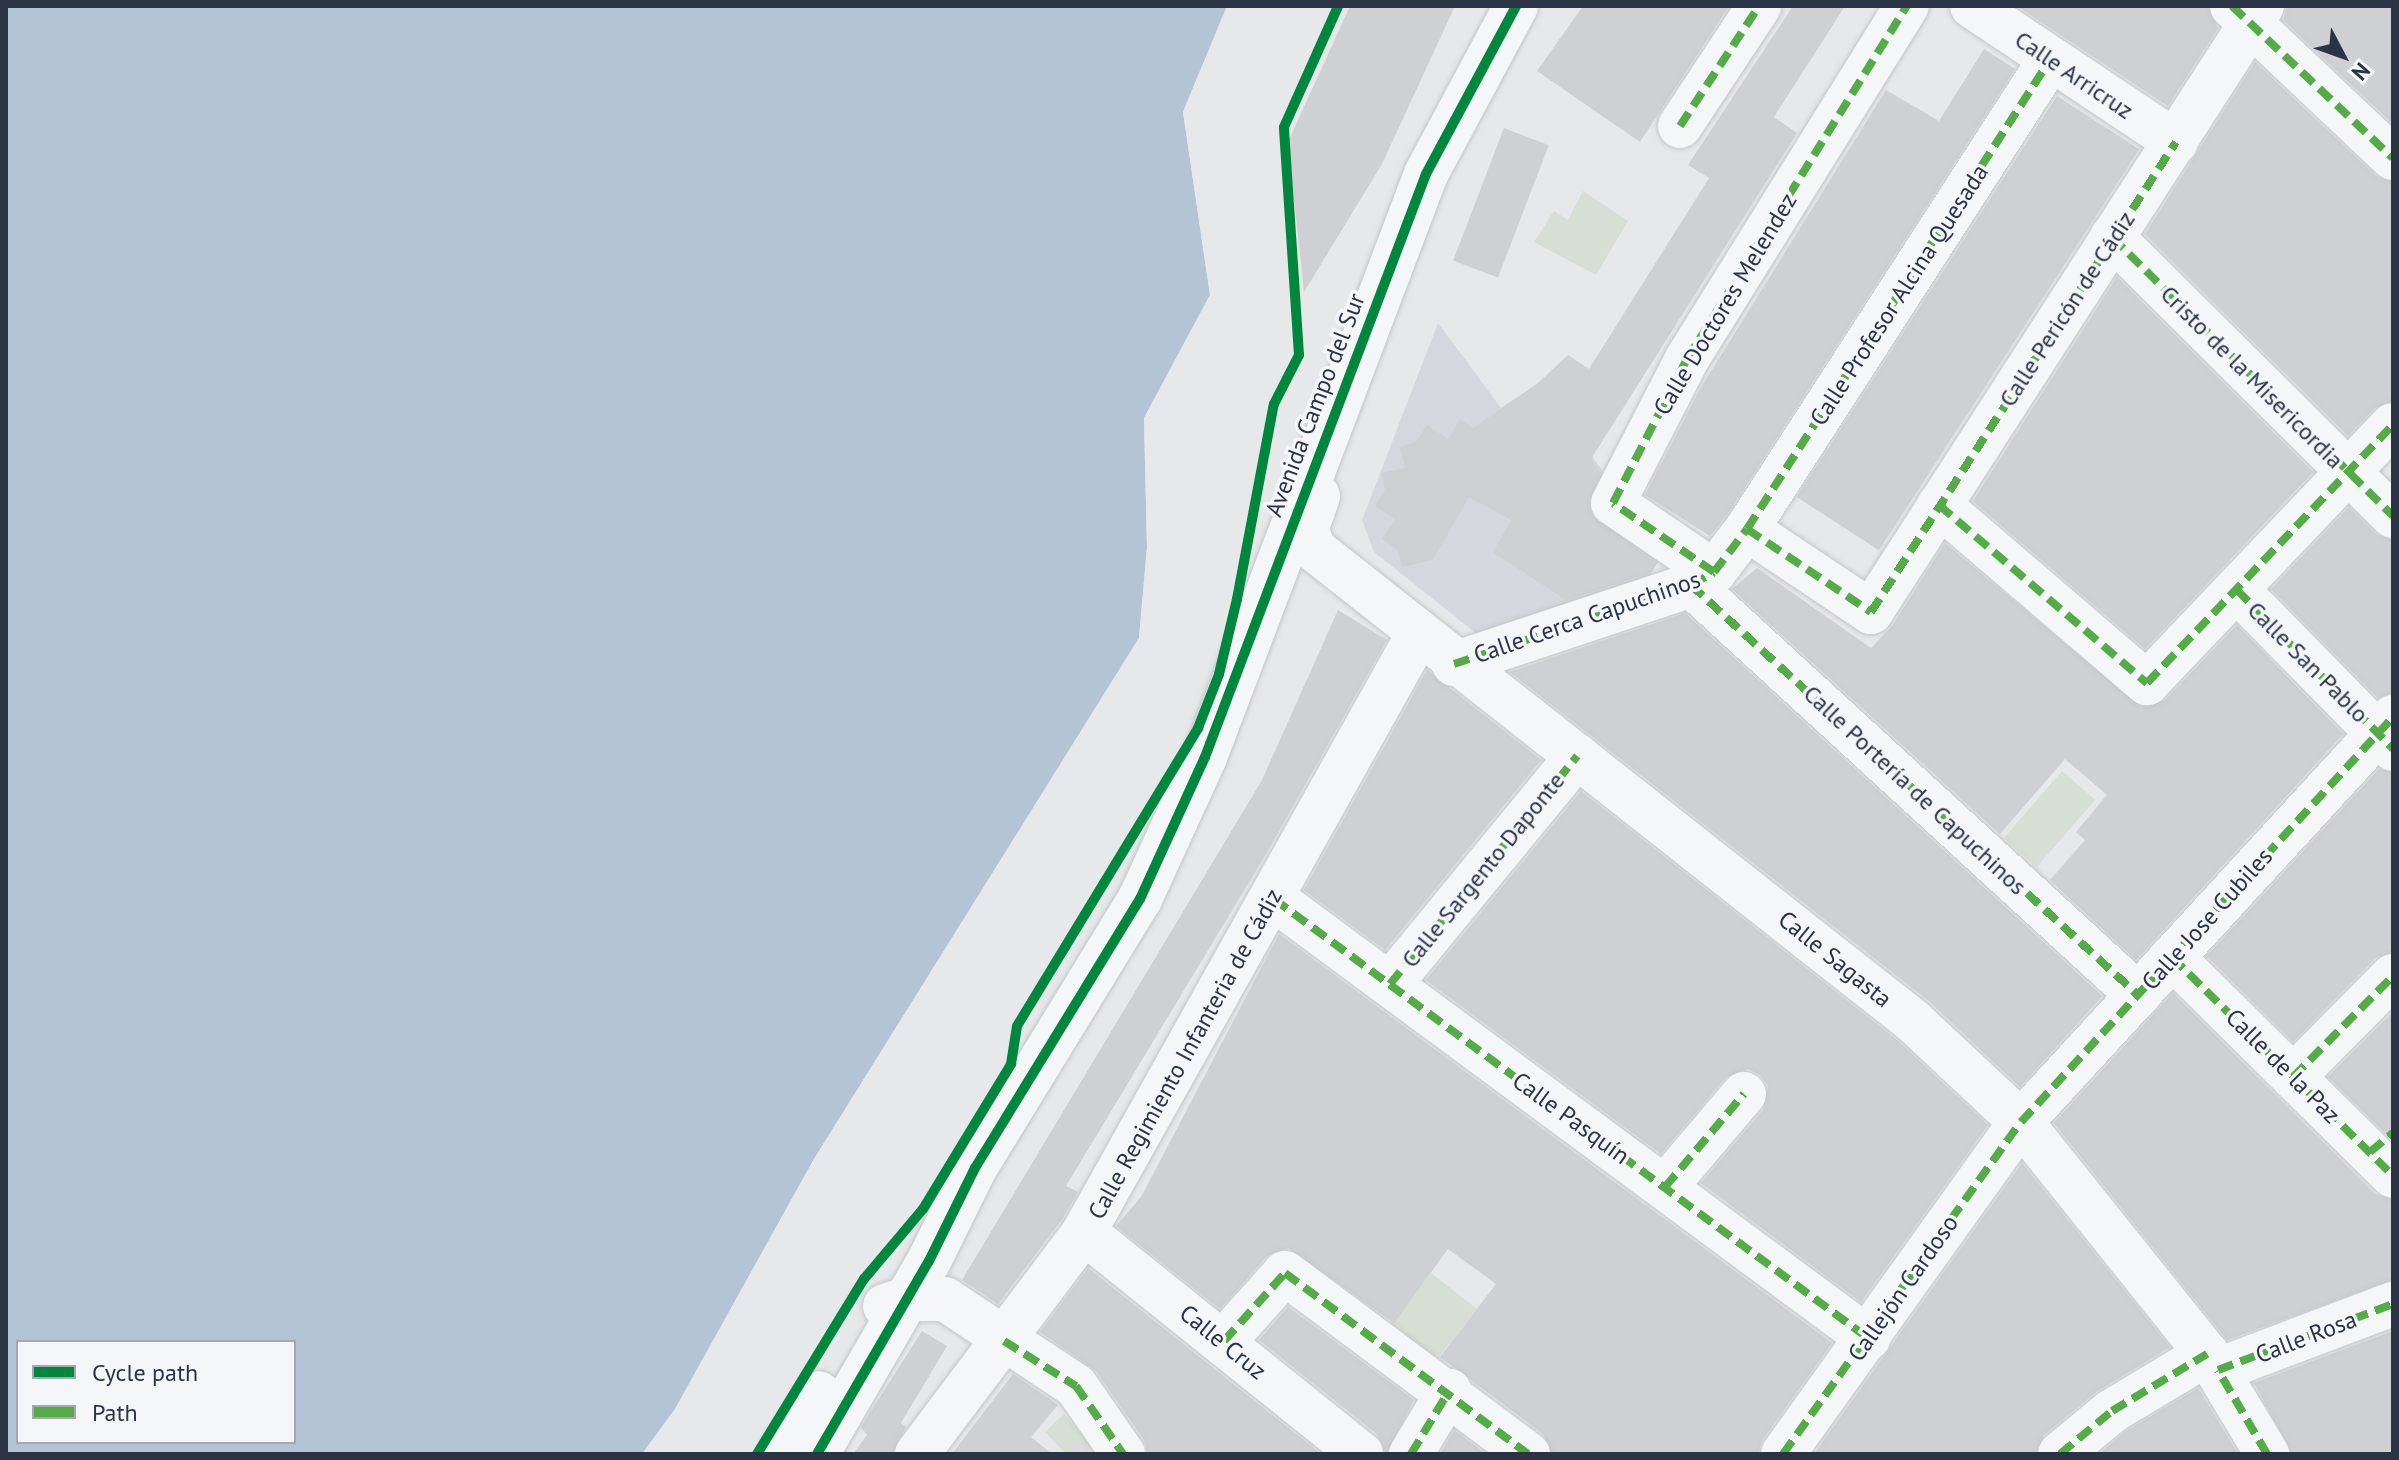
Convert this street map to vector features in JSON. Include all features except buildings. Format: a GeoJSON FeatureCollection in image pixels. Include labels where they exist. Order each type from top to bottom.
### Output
{"type":"FeatureCollection","features":[{"type":"Feature","properties":{"kind":"street","name":"Avenida Campo del Sur"},"geometry":{"type":"LineString","coordinates":[[782,1454],[903,1298],[975,1168],[1140,899],[1205,757],[1426,174],[1455,126],[1516,6]]}},
{"type":"Feature","properties":{"kind":"street"},"geometry":{"type":"LineString","coordinates":[[1680,126],[1759,6]]}},
{"type":"Feature","properties":{"kind":"street","name":"Calle Doctores Melendez"},"geometry":{"type":"LineString","coordinates":[[1702,579],[1613,503],[1687,359],[1907,6]]}},
{"type":"Feature","properties":{"kind":"street","name":"Calle Arricruz"},"geometry":{"type":"LineString","coordinates":[[1972,6],[2176,142]]}},
{"type":"Feature","properties":{"kind":"street"},"geometry":{"type":"LineString","coordinates":[[2249,12],[2393,158]]}},
{"type":"Feature","properties":{"kind":"street","name":"Calle Pericón de Cádiz"},"geometry":{"type":"LineString","coordinates":[[1747,529],[1871,612],[2176,142],[2249,12]]}},
{"type":"Feature","properties":{"kind":"street","name":"Calle Profesor Alcina Quesada"},"geometry":{"type":"LineString","coordinates":[[1747,529],[2050,60]]}},
{"type":"Feature","properties":{"kind":"street","name":"Avenida Campo del Sur"},"geometry":{"type":"LineString","coordinates":[[1140,899],[1171,865],[1228,766],[1315,550],[1445,186],[1455,126]]}},
{"type":"Feature","properties":{"kind":"street","name":"Cristo de la Misericordia"},"geometry":{"type":"LineString","coordinates":[[2112,237],[2393,516]]}},
{"type":"Feature","properties":{"kind":"street"},"geometry":{"type":"LineString","coordinates":[[1315,550],[1306,530],[1344,420],[1343,388]]}},
{"type":"Feature","properties":{"kind":"street"},"geometry":{"type":"LineString","coordinates":[[1939,505],[2147,683],[2393,425]]}},
{"type":"Feature","properties":{"kind":"street","name":"Calle Cerca Capuchinos"},"geometry":{"type":"LineString","coordinates":[[1454,664],[1702,579],[1747,529]]}},
{"type":"Feature","properties":{"kind":"street","name":"Calle Sagasta"},"geometry":{"type":"LineString","coordinates":[[1315,550],[1454,664],[1577,756],[1913,1021],[2021,1122],[2213,1362],[2267,1454]]}},
{"type":"Feature","properties":{"kind":"street","name":"Calle Portería de Capuchinos"},"geometry":{"type":"LineString","coordinates":[[1702,579],[2138,995]]}},
{"type":"Feature","properties":{"kind":"street","name":"Calle San Pablo"},"geometry":{"type":"LineString","coordinates":[[2237,590],[2388,733]]}},
{"type":"Feature","properties":{"kind":"street","name":"Calle Regimiento Infanteria de Cádiz"},"geometry":{"type":"LineString","coordinates":[[917,1454],[1084,1232],[1274,899],[1314,816],[1419,633]]}},
{"type":"Feature","properties":{"kind":"street","name":"Calle Jose Cubiles"},"geometry":{"type":"LineString","coordinates":[[2021,1122],[2172,957],[2388,733]]}},
{"type":"Feature","properties":{"kind":"street","name":"Calle Sargento Daponte"},"geometry":{"type":"LineString","coordinates":[[1390,984],[1577,756]]}},
{"type":"Feature","properties":{"kind":"street","name":"Calle Pasquín"},"geometry":{"type":"LineString","coordinates":[[1274,899],[1868,1338]]}},
{"type":"Feature","properties":{"kind":"street","name":"Calle de la Paz"},"geometry":{"type":"LineString","coordinates":[[2172,957],[2293,1077],[2385,1154]]}},
{"type":"Feature","properties":{"kind":"street"},"geometry":{"type":"LineString","coordinates":[[2293,1077],[2393,976]]}},
{"type":"Feature","properties":{"kind":"street"},"geometry":{"type":"LineString","coordinates":[[1665,1187],[1744,1094]]}},
{"type":"Feature","properties":{"kind":"street","name":"Callejón Cardoso"},"geometry":{"type":"LineString","coordinates":[[1783,1454],[2021,1122]]}},
{"type":"Feature","properties":{"kind":"street","name":"Avenida Campo del Sur"},"geometry":{"type":"LineString","coordinates":[[903,1298],[909,1249],[975,1168]]}},
{"type":"Feature","properties":{"kind":"street","name":"Calle Cruz"},"geometry":{"type":"LineString","coordinates":[[1084,1232],[1224,1341],[1361,1454]]}},
{"type":"Feature","properties":{"kind":"street"},"geometry":{"type":"LineString","coordinates":[[1224,1341],[1285,1273],[1449,1391],[1528,1454]]}},
{"type":"Feature","properties":{"kind":"street"},"geometry":{"type":"LineString","coordinates":[[831,1447],[824,1409],[856,1356],[903,1298],[1004,1341],[1076,1386],[1123,1454]]}},
{"type":"Feature","properties":{"kind":"street","name":"Calle Rosa"},"geometry":{"type":"LineString","coordinates":[[2060,1454],[2112,1411],[2213,1362],[2393,1304]]}},
{"type":"Feature","properties":{"kind":"street"},"geometry":{"type":"LineString","coordinates":[[1411,1454],[1449,1391]]}},
{"type":"Feature","properties":{"kind":"shaded area"},"geometry":{"type":"Polygon","coordinates":[[[1583,191],[1628,221],[1596,275],[1534,242],[1554,211],[1568,220],[1583,191]]]}},
{"type":"Feature","properties":{"kind":"shaded area"},"geometry":{"type":"Polygon","coordinates":[[[1438,323],[1501,408],[1537,384],[1664,552],[1635,600],[1487,642],[1374,552],[1362,520],[1438,323]]]}},
{"type":"Feature","properties":{"kind":"shaded area"},"geometry":{"type":"Polygon","coordinates":[[[2062,771],[2095,800],[2037,867],[2004,838],[2062,771]]]}},
{"type":"Feature","properties":{"kind":"shaded area"},"geometry":{"type":"Polygon","coordinates":[[[1431,1273],[1477,1309],[1428,1371],[1382,1335],[1431,1273]]]}},
{"type":"Feature","properties":{"kind":"shaded area"},"geometry":{"type":"Polygon","coordinates":[[[1064,1414],[1094,1448],[1087,1454],[1066,1454],[1045,1432],[1064,1414]]]}},
{"type":"Feature","properties":{"kind":"water"},"geometry":{"type":"Polygon","coordinates":[[[6,6],[1227,6],[1183,112],[1210,295],[1144,418],[1147,547],[1139,638],[814,1159],[675,1409],[642,1454],[6,1454],[6,6]]]}},
{"type":"Feature","properties":{"kind":"pier"},"geometry":{"type":"Polygon","coordinates":[[[1227,6],[1187,113],[1214,296],[1148,419],[1151,546],[1143,640],[818,1161],[678,1411],[642,1454],[675,1409],[814,1159],[1139,638],[1147,547],[1144,418],[1210,295],[1183,112],[1227,6]]]}},
{"type":"Feature","properties":{"kind":"marked path"},"geometry":{"type":"LineString","coordinates":[[1680,126],[1759,6]]}},
{"type":"Feature","properties":{"kind":"marked path"},"geometry":{"type":"LineString","coordinates":[[1714,572],[1613,503],[1687,359],[1907,6]]}},
{"type":"Feature","properties":{"kind":"marked path"},"geometry":{"type":"LineString","coordinates":[[2232,6],[2393,158]]}},
{"type":"Feature","properties":{"kind":"marked path"},"geometry":{"type":"LineString","coordinates":[[1454,664],[1691,585],[1714,572],[1747,529],[2050,60]]}},
{"type":"Feature","properties":{"kind":"marked path"},"geometry":{"type":"LineString","coordinates":[[1747,529],[1871,612],[2176,142]]}},
{"type":"Feature","properties":{"kind":"marked path"},"geometry":{"type":"LineString","coordinates":[[2112,237],[2393,516]]}},
{"type":"Feature","properties":{"kind":"marked path"},"geometry":{"type":"LineString","coordinates":[[1939,505],[2147,683],[2393,425]]}},
{"type":"Feature","properties":{"kind":"marked path"},"geometry":{"type":"LineString","coordinates":[[1691,585],[2138,995]]}},
{"type":"Feature","properties":{"kind":"marked path"},"geometry":{"type":"LineString","coordinates":[[2237,590],[2393,749]]}},
{"type":"Feature","properties":{"kind":"marked path"},"geometry":{"type":"LineString","coordinates":[[1783,1454],[2021,1122],[2393,717]]}},
{"type":"Feature","properties":{"kind":"marked path"},"geometry":{"type":"LineString","coordinates":[[1390,984],[1577,756]]}},
{"type":"Feature","properties":{"kind":"marked path"},"geometry":{"type":"LineString","coordinates":[[1274,899],[1868,1338]]}},
{"type":"Feature","properties":{"kind":"marked path"},"geometry":{"type":"LineString","coordinates":[[2172,957],[2393,1176]]}},
{"type":"Feature","properties":{"kind":"marked path"},"geometry":{"type":"LineString","coordinates":[[2293,1077],[2393,976]]}},
{"type":"Feature","properties":{"kind":"marked path"},"geometry":{"type":"LineString","coordinates":[[1665,1187],[1744,1094]]}},
{"type":"Feature","properties":{"kind":"marked path"},"geometry":{"type":"LineString","coordinates":[[2370,1152],[2393,1133]]}},
{"type":"Feature","properties":{"kind":"marked path"},"geometry":{"type":"LineString","coordinates":[[1224,1341],[1285,1273],[1528,1454]]}},
{"type":"Feature","properties":{"kind":"marked path"},"geometry":{"type":"LineString","coordinates":[[2267,1454],[2218,1370],[2393,1304]]}},
{"type":"Feature","properties":{"kind":"marked path"},"geometry":{"type":"LineString","coordinates":[[1004,1341],[1076,1386],[1123,1454]]}},
{"type":"Feature","properties":{"kind":"marked path"},"geometry":{"type":"LineString","coordinates":[[2060,1454],[2112,1411],[2207,1354]]}},
{"type":"Feature","properties":{"kind":"marked path"},"geometry":{"type":"LineString","coordinates":[[1411,1454],[1449,1391]]}},
{"type":"Feature","properties":{"kind":"cycle path"},"geometry":{"type":"LineString","coordinates":[[757,1454],[864,1279],[923,1209],[1011,1064],[1017,1026],[1198,728],[1219,674],[1237,599],[1274,404],[1299,355],[1284,127],[1338,6]]}},
{"type":"Feature","properties":{"kind":"cycle path"},"geometry":{"type":"LineString","coordinates":[[817,1454],[929,1261],[975,1168],[1140,899],[1205,757],[1426,174],[1516,6]]}}]}
